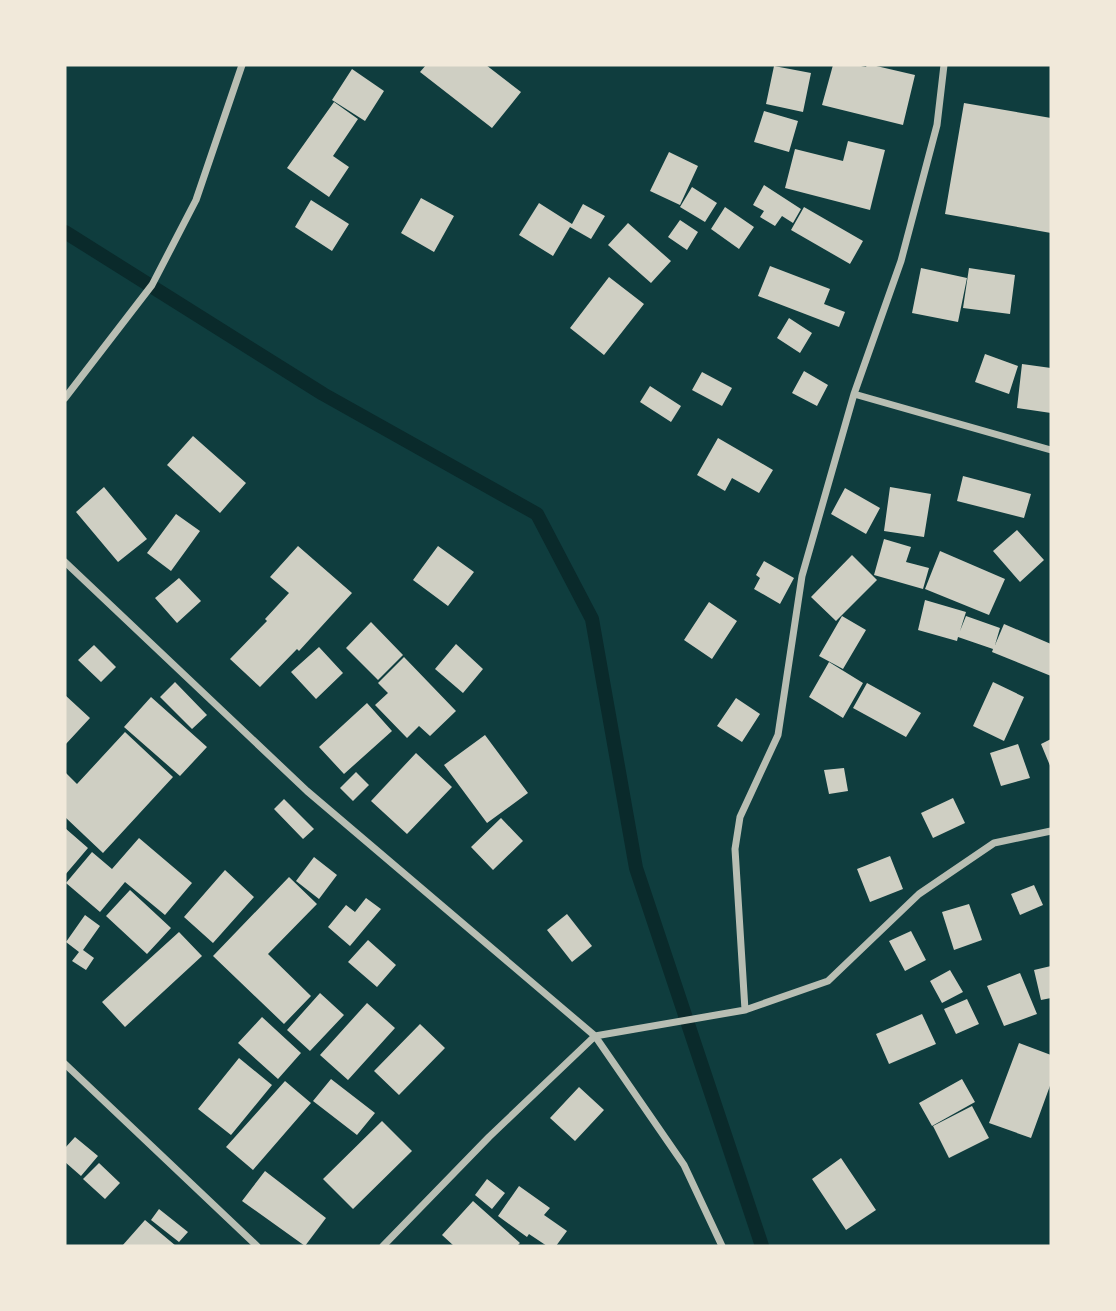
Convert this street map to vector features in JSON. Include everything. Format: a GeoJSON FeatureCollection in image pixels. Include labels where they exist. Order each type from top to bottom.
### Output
{"type":"FeatureCollection","features":[{"type":"Feature","properties":{"kind":"street"},"geometry":{"type":"LineString","coordinates":[[65,398],[152,285],[196,200],[242,65]]}},
{"type":"Feature","properties":{"kind":"street"},"geometry":{"type":"LineString","coordinates":[[746,1010],[735,849],[738,828],[752,790],[778,735],[802,576],[855,394],[901,261],[937,125],[944,65]]}},
{"type":"Feature","properties":{"kind":"street"},"geometry":{"type":"LineString","coordinates":[[855,394],[1051,450]]}},
{"type":"Feature","properties":{"kind":"street"},"geometry":{"type":"LineString","coordinates":[[65,562],[307,790],[595,1036],[684,1165],[722,1246]]}},
{"type":"Feature","properties":{"kind":"street"},"geometry":{"type":"LineString","coordinates":[[383,1246],[489,1138],[595,1036],[746,1010],[828,981],[919,894],[994,843],[1051,831]]}},
{"type":"Feature","properties":{"kind":"street"},"geometry":{"type":"LineString","coordinates":[[65,1064],[257,1246]]}},
{"type":"Feature","properties":{"kind":"building"},"geometry":{"type":"Polygon","coordinates":[[[426,65],[486,65],[521,92],[492,128],[420,72],[426,65]]]}},
{"type":"Feature","properties":{"kind":"building"},"geometry":{"type":"Polygon","coordinates":[[[833,65],[872,65],[915,75],[903,125],[822,105],[833,65]]]}},
{"type":"Feature","properties":{"kind":"building"},"geometry":{"type":"Polygon","coordinates":[[[774,66],[811,73],[803,112],[766,104],[774,66]]]}},
{"type":"Feature","properties":{"kind":"building"},"geometry":{"type":"Polygon","coordinates":[[[352,69],[384,91],[365,121],[332,100],[352,69]]]}},
{"type":"Feature","properties":{"kind":"building"},"geometry":{"type":"Polygon","coordinates":[[[334,102],[358,119],[333,156],[349,167],[329,197],[287,168],[334,102]]]}},
{"type":"Feature","properties":{"kind":"building"},"geometry":{"type":"Polygon","coordinates":[[[964,103],[1051,118],[1051,233],[945,214],[964,103]]]}},
{"type":"Feature","properties":{"kind":"building"},"geometry":{"type":"Polygon","coordinates":[[[764,111],[798,121],[789,152],[754,142],[764,111]]]}},
{"type":"Feature","properties":{"kind":"building"},"geometry":{"type":"Polygon","coordinates":[[[848,141],[885,150],[870,210],[785,188],[795,149],[843,161],[848,141]]]}},
{"type":"Feature","properties":{"kind":"building"},"geometry":{"type":"Polygon","coordinates":[[[669,152],[698,166],[680,205],[650,191],[669,152]]]}},
{"type":"Feature","properties":{"kind":"building"},"geometry":{"type":"Polygon","coordinates":[[[764,185],[801,209],[793,223],[782,216],[775,226],[760,217],[764,211],[753,205],[764,185]]]}},
{"type":"Feature","properties":{"kind":"building"},"geometry":{"type":"Polygon","coordinates":[[[692,187],[717,203],[705,222],[680,207],[692,187]]]}},
{"type":"Feature","properties":{"kind":"building"},"geometry":{"type":"Polygon","coordinates":[[[421,198],[454,216],[434,252],[401,233],[421,198]]]}},
{"type":"Feature","properties":{"kind":"building"},"geometry":{"type":"Polygon","coordinates":[[[311,200],[349,224],[332,251],[295,227],[311,200]]]}},
{"type":"Feature","properties":{"kind":"building"},"geometry":{"type":"Polygon","coordinates":[[[539,203],[572,224],[583,204],[605,216],[591,239],[570,227],[553,256],[519,235],[539,203]]]}},
{"type":"Feature","properties":{"kind":"building"},"geometry":{"type":"Polygon","coordinates":[[[725,207],[754,227],[739,249],[711,229],[725,207]]]}},
{"type":"Feature","properties":{"kind":"building"},"geometry":{"type":"Polygon","coordinates":[[[804,207],[863,241],[850,264],[791,230],[804,207]]]}},
{"type":"Feature","properties":{"kind":"building"},"geometry":{"type":"Polygon","coordinates":[[[680,220],[698,232],[687,250],[668,237],[680,220]]]}},
{"type":"Feature","properties":{"kind":"building"},"geometry":{"type":"Polygon","coordinates":[[[628,223],[671,261],[651,283],[608,245],[628,223]]]}},
{"type":"Feature","properties":{"kind":"building"},"geometry":{"type":"Polygon","coordinates":[[[770,266],[830,289],[824,304],[845,312],[839,327],[758,296],[770,266]]]}},
{"type":"Feature","properties":{"kind":"building"},"geometry":{"type":"Polygon","coordinates":[[[921,268],[967,278],[958,322],[912,313],[921,268]]]}},
{"type":"Feature","properties":{"kind":"building"},"geometry":{"type":"Polygon","coordinates":[[[969,268],[1015,275],[1010,314],[963,308],[969,268]]]}},
{"type":"Feature","properties":{"kind":"building"},"geometry":{"type":"Polygon","coordinates":[[[609,277],[644,304],[604,355],[570,328],[609,277]]]}},
{"type":"Feature","properties":{"kind":"building"},"geometry":{"type":"Polygon","coordinates":[[[789,318],[812,333],[800,353],[777,338],[789,318]]]}},
{"type":"Feature","properties":{"kind":"building"},"geometry":{"type":"Polygon","coordinates":[[[985,354],[1018,366],[1009,394],[975,382],[985,354]]]}},
{"type":"Feature","properties":{"kind":"building"},"geometry":{"type":"Polygon","coordinates":[[[1022,364],[1051,368],[1051,413],[1017,408],[1022,364]]]}},
{"type":"Feature","properties":{"kind":"building"},"geometry":{"type":"Polygon","coordinates":[[[804,371],[828,385],[817,406],[792,393],[804,371]]]}},
{"type":"Feature","properties":{"kind":"building"},"geometry":{"type":"Polygon","coordinates":[[[702,372],[732,388],[722,406],[692,390],[702,372]]]}},
{"type":"Feature","properties":{"kind":"building"},"geometry":{"type":"Polygon","coordinates":[[[650,386],[681,406],[671,422],[640,402],[650,386]]]}},
{"type":"Feature","properties":{"kind":"building"},"geometry":{"type":"Polygon","coordinates":[[[193,436],[246,483],[220,513],[167,465],[193,436]]]}},
{"type":"Feature","properties":{"kind":"building"},"geometry":{"type":"Polygon","coordinates":[[[718,438],[773,470],[759,493],[732,478],[725,491],[697,475],[718,438]]]}},
{"type":"Feature","properties":{"kind":"building"},"geometry":{"type":"Polygon","coordinates":[[[963,476],[1031,494],[1024,518],[957,501],[963,476]]]}},
{"type":"Feature","properties":{"kind":"building"},"geometry":{"type":"Polygon","coordinates":[[[104,487],[147,539],[118,562],[76,512],[104,487]]]}},
{"type":"Feature","properties":{"kind":"building"},"geometry":{"type":"Polygon","coordinates":[[[890,487],[931,494],[924,537],[884,531],[890,487]]]}},
{"type":"Feature","properties":{"kind":"building"},"geometry":{"type":"Polygon","coordinates":[[[845,488],[880,508],[866,534],[831,514],[845,488]]]}},
{"type":"Feature","properties":{"kind":"building"},"geometry":{"type":"Polygon","coordinates":[[[176,514],[200,531],[171,571],[147,553],[176,514]]]}},
{"type":"Feature","properties":{"kind":"building"},"geometry":{"type":"Polygon","coordinates":[[[1017,530],[1044,560],[1020,582],[993,551],[1017,530]]]}},
{"type":"Feature","properties":{"kind":"building"},"geometry":{"type":"Polygon","coordinates":[[[884,539],[911,547],[906,562],[929,568],[923,589],[874,575],[884,539]]]}},
{"type":"Feature","properties":{"kind":"building"},"geometry":{"type":"Polygon","coordinates":[[[298,546],[352,593],[299,651],[297,649],[260,687],[230,659],[267,621],[265,619],[289,593],[270,577],[298,546]]]}},
{"type":"Feature","properties":{"kind":"building"},"geometry":{"type":"Polygon","coordinates":[[[438,546],[474,572],[448,606],[413,580],[438,546]]]}},
{"type":"Feature","properties":{"kind":"building"},"geometry":{"type":"Polygon","coordinates":[[[940,551],[1005,579],[989,615],[925,589],[940,551]]]}},
{"type":"Feature","properties":{"kind":"building"},"geometry":{"type":"Polygon","coordinates":[[[852,555],[877,580],[836,621],[811,597],[852,555]]]}},
{"type":"Feature","properties":{"kind":"building"},"geometry":{"type":"Polygon","coordinates":[[[764,561],[794,578],[780,604],[754,589],[760,578],[756,575],[764,561]]]}},
{"type":"Feature","properties":{"kind":"building"},"geometry":{"type":"Polygon","coordinates":[[[179,578],[201,601],[177,623],[155,598],[179,578]]]}},
{"type":"Feature","properties":{"kind":"building"},"geometry":{"type":"Polygon","coordinates":[[[925,600],[966,612],[960,631],[966,616],[1000,628],[995,645],[1004,624],[1051,644],[1051,676],[992,652],[993,649],[958,637],[957,641],[918,630],[925,600]]]}},
{"type":"Feature","properties":{"kind":"building"},"geometry":{"type":"Polygon","coordinates":[[[709,602],[737,621],[712,659],[684,640],[709,602]]]}},
{"type":"Feature","properties":{"kind":"building"},"geometry":{"type":"Polygon","coordinates":[[[842,616],[866,630],[843,669],[819,656],[842,616]]]}},
{"type":"Feature","properties":{"kind":"building"},"geometry":{"type":"Polygon","coordinates":[[[371,622],[403,655],[378,680],[346,648],[371,622]]]}},
{"type":"Feature","properties":{"kind":"building"},"geometry":{"type":"Polygon","coordinates":[[[456,644],[483,669],[463,693],[435,669],[456,644]]]}},
{"type":"Feature","properties":{"kind":"building"},"geometry":{"type":"Polygon","coordinates":[[[94,645],[116,667],[101,682],[78,660],[94,645]]]}},
{"type":"Feature","properties":{"kind":"building"},"geometry":{"type":"Polygon","coordinates":[[[319,647],[343,673],[316,699],[291,672],[319,647]]]}},
{"type":"Feature","properties":{"kind":"building"},"geometry":{"type":"Polygon","coordinates":[[[404,657],[456,711],[430,736],[419,726],[407,738],[375,705],[388,693],[378,683],[404,657]]]}},
{"type":"Feature","properties":{"kind":"building"},"geometry":{"type":"Polygon","coordinates":[[[829,662],[863,683],[843,718],[809,697],[829,662]]]}},
{"type":"Feature","properties":{"kind":"building"},"geometry":{"type":"Polygon","coordinates":[[[175,682],[207,715],[192,729],[160,697],[175,682]]]}},
{"type":"Feature","properties":{"kind":"building"},"geometry":{"type":"Polygon","coordinates":[[[993,682],[1024,697],[1004,741],[973,726],[993,682]]]}},
{"type":"Feature","properties":{"kind":"building"},"geometry":{"type":"Polygon","coordinates":[[[867,683],[921,713],[906,737],[853,708],[867,683]]]}},
{"type":"Feature","properties":{"kind":"building"},"geometry":{"type":"Polygon","coordinates":[[[65,695],[90,718],[65,745],[65,695]]]}},
{"type":"Feature","properties":{"kind":"building"},"geometry":{"type":"Polygon","coordinates":[[[151,697],[207,747],[180,776],[124,727],[151,697]]]}},
{"type":"Feature","properties":{"kind":"building"},"geometry":{"type":"Polygon","coordinates":[[[736,698],[760,714],[742,742],[717,726],[736,698]]]}},
{"type":"Feature","properties":{"kind":"building"},"geometry":{"type":"Polygon","coordinates":[[[367,703],[392,731],[344,774],[319,747],[367,703]]]}},
{"type":"Feature","properties":{"kind":"building"},"geometry":{"type":"Polygon","coordinates":[[[125,732],[173,777],[103,853],[65,817],[65,772],[77,784],[125,732]]]}},
{"type":"Feature","properties":{"kind":"building"},"geometry":{"type":"Polygon","coordinates":[[[485,735],[528,793],[487,823],[444,765],[485,735]]]}},
{"type":"Feature","properties":{"kind":"building"},"geometry":{"type":"Polygon","coordinates":[[[1051,739],[1051,768],[1041,744],[1051,739]]]}},
{"type":"Feature","properties":{"kind":"building"},"geometry":{"type":"Polygon","coordinates":[[[1018,744],[1030,778],[1001,786],[990,753],[1018,744]]]}},
{"type":"Feature","properties":{"kind":"building"},"geometry":{"type":"Polygon","coordinates":[[[416,753],[452,787],[407,834],[371,801],[416,753]]]}},
{"type":"Feature","properties":{"kind":"building"},"geometry":{"type":"Polygon","coordinates":[[[844,768],[848,791],[829,794],[824,770],[844,768]]]}},
{"type":"Feature","properties":{"kind":"building"},"geometry":{"type":"Polygon","coordinates":[[[356,772],[369,785],[353,801],[340,788],[356,772]]]}},
{"type":"Feature","properties":{"kind":"building"},"geometry":{"type":"Polygon","coordinates":[[[953,798],[965,823],[933,838],[921,813],[953,798]]]}},
{"type":"Feature","properties":{"kind":"building"},"geometry":{"type":"Polygon","coordinates":[[[284,799],[314,829],[303,839],[274,809],[284,799]]]}},
{"type":"Feature","properties":{"kind":"building"},"geometry":{"type":"Polygon","coordinates":[[[501,818],[523,841],[493,870],[471,847],[501,818]]]}},
{"type":"Feature","properties":{"kind":"building"},"geometry":{"type":"Polygon","coordinates":[[[65,828],[88,848],[65,875],[65,828]]]}},
{"type":"Feature","properties":{"kind":"building"},"geometry":{"type":"Polygon","coordinates":[[[139,838],[192,883],[165,915],[125,882],[100,912],[66,883],[92,852],[112,869],[139,838]]]}},
{"type":"Feature","properties":{"kind":"building"},"geometry":{"type":"Polygon","coordinates":[[[890,856],[903,889],[870,902],[857,869],[890,856]]]}},
{"type":"Feature","properties":{"kind":"building"},"geometry":{"type":"Polygon","coordinates":[[[314,857],[337,875],[319,899],[296,881],[314,857]]]}},
{"type":"Feature","properties":{"kind":"building"},"geometry":{"type":"Polygon","coordinates":[[[225,870],[254,897],[213,943],[184,917],[225,870]]]}},
{"type":"Feature","properties":{"kind":"building"},"geometry":{"type":"Polygon","coordinates":[[[289,877],[317,904],[268,954],[311,996],[284,1024],[213,956],[289,877]]]}},
{"type":"Feature","properties":{"kind":"building"},"geometry":{"type":"Polygon","coordinates":[[[1034,885],[1043,905],[1020,915],[1011,894],[1034,885]]]}},
{"type":"Feature","properties":{"kind":"building"},"geometry":{"type":"Polygon","coordinates":[[[130,890],[171,928],[147,954],[106,916],[130,890]]]}},
{"type":"Feature","properties":{"kind":"building"},"geometry":{"type":"Polygon","coordinates":[[[366,898],[381,909],[350,946],[328,927],[346,905],[355,912],[366,898]]]}},
{"type":"Feature","properties":{"kind":"building"},"geometry":{"type":"Polygon","coordinates":[[[969,904],[982,940],[954,950],[942,912],[969,904]]]}},
{"type":"Feature","properties":{"kind":"building"},"geometry":{"type":"Polygon","coordinates":[[[567,914],[592,946],[572,962],[547,930],[567,914]]]}},
{"type":"Feature","properties":{"kind":"building"},"geometry":{"type":"Polygon","coordinates":[[[85,915],[100,926],[83,950],[94,958],[86,970],[72,961],[79,952],[66,942],[85,915]]]}},
{"type":"Feature","properties":{"kind":"building"},"geometry":{"type":"Polygon","coordinates":[[[911,931],[926,960],[905,971],[889,941],[911,931]]]}},
{"type":"Feature","properties":{"kind":"building"},"geometry":{"type":"Polygon","coordinates":[[[179,932],[202,956],[125,1027],[102,1002],[179,932]]]}},
{"type":"Feature","properties":{"kind":"building"},"geometry":{"type":"Polygon","coordinates":[[[368,940],[396,965],[377,987],[348,962],[368,940]]]}},
{"type":"Feature","properties":{"kind":"building"},"geometry":{"type":"Polygon","coordinates":[[[1051,966],[1051,998],[1041,1000],[1034,970],[1051,966]]]}},
{"type":"Feature","properties":{"kind":"building"},"geometry":{"type":"Polygon","coordinates":[[[950,970],[963,992],[942,1003],[930,981],[950,970]]]}},
{"type":"Feature","properties":{"kind":"building"},"geometry":{"type":"Polygon","coordinates":[[[1020,973],[1037,1014],[1004,1026],[987,986],[1020,973]]]}},
{"type":"Feature","properties":{"kind":"building"},"geometry":{"type":"Polygon","coordinates":[[[320,993],[344,1015],[310,1051],[287,1030],[320,993]]]}},
{"type":"Feature","properties":{"kind":"building"},"geometry":{"type":"Polygon","coordinates":[[[967,999],[979,1024],[956,1034],[944,1009],[967,999]]]}},
{"type":"Feature","properties":{"kind":"building"},"geometry":{"type":"Polygon","coordinates":[[[367,1003],[395,1028],[348,1080],[320,1055],[367,1003]]]}},
{"type":"Feature","properties":{"kind":"building"},"geometry":{"type":"Polygon","coordinates":[[[922,1014],[936,1044],[889,1064],[876,1034],[922,1014]]]}},
{"type":"Feature","properties":{"kind":"building"},"geometry":{"type":"Polygon","coordinates":[[[262,1017],[301,1053],[278,1079],[238,1043],[262,1017]]]}},
{"type":"Feature","properties":{"kind":"building"},"geometry":{"type":"Polygon","coordinates":[[[420,1024],[445,1048],[399,1095],[374,1071],[420,1024]]]}},
{"type":"Feature","properties":{"kind":"building"},"geometry":{"type":"Polygon","coordinates":[[[1019,1043],[1051,1055],[1051,1083],[1031,1138],[989,1123],[1019,1043]]]}},
{"type":"Feature","properties":{"kind":"building"},"geometry":{"type":"Polygon","coordinates":[[[239,1058],[272,1085],[231,1135],[198,1109],[239,1058]]]}},
{"type":"Feature","properties":{"kind":"building"},"geometry":{"type":"Polygon","coordinates":[[[331,1079],[375,1113],[357,1135],[313,1101],[331,1079]]]}},
{"type":"Feature","properties":{"kind":"building"},"geometry":{"type":"Polygon","coordinates":[[[962,1079],[975,1102],[932,1126],[919,1103],[962,1079]]]}},
{"type":"Feature","properties":{"kind":"building"},"geometry":{"type":"Polygon","coordinates":[[[285,1081],[311,1103],[253,1170],[226,1147],[285,1081]]]}},
{"type":"Feature","properties":{"kind":"building"},"geometry":{"type":"Polygon","coordinates":[[[579,1087],[604,1110],[575,1141],[550,1118],[579,1087]]]}},
{"type":"Feature","properties":{"kind":"building"},"geometry":{"type":"Polygon","coordinates":[[[972,1106],[989,1138],[949,1158],[933,1126],[972,1106]]]}},
{"type":"Feature","properties":{"kind":"building"},"geometry":{"type":"Polygon","coordinates":[[[382,1121],[412,1151],[353,1209],[323,1179],[382,1121]]]}},
{"type":"Feature","properties":{"kind":"building"},"geometry":{"type":"Polygon","coordinates":[[[75,1137],[98,1156],[81,1176],[65,1162],[65,1148],[75,1137]]]}},
{"type":"Feature","properties":{"kind":"building"},"geometry":{"type":"Polygon","coordinates":[[[841,1158],[876,1210],[846,1230],[812,1179],[841,1158]]]}},
{"type":"Feature","properties":{"kind":"building"},"geometry":{"type":"Polygon","coordinates":[[[99,1163],[120,1183],[105,1199],[83,1179],[99,1163]]]}},
{"type":"Feature","properties":{"kind":"building"},"geometry":{"type":"Polygon","coordinates":[[[265,1171],[326,1218],[305,1246],[242,1201],[265,1171]]]}},
{"type":"Feature","properties":{"kind":"building"},"geometry":{"type":"Polygon","coordinates":[[[487,1179],[505,1193],[492,1209],[475,1195],[487,1179]]]}},
{"type":"Feature","properties":{"kind":"building"},"geometry":{"type":"Polygon","coordinates":[[[519,1186],[550,1208],[544,1215],[567,1231],[556,1246],[547,1246],[529,1234],[527,1237],[498,1216],[519,1186]]]}},
{"type":"Feature","properties":{"kind":"building"},"geometry":{"type":"Polygon","coordinates":[[[473,1201],[520,1243],[517,1246],[454,1246],[442,1235],[473,1201]]]}},
{"type":"Feature","properties":{"kind":"building"},"geometry":{"type":"Polygon","coordinates":[[[159,1209],[188,1232],[179,1242],[151,1220],[159,1209]]]}},
{"type":"Feature","properties":{"kind":"building"},"geometry":{"type":"Polygon","coordinates":[[[145,1220],[176,1246],[122,1246],[145,1220]]]}},
{"type":"Feature","properties":{"kind":"waterway"},"geometry":{"type":"LineString","coordinates":[[65,232],[323,394],[537,514],[592,619],[636,868],[762,1246]]}}]}
